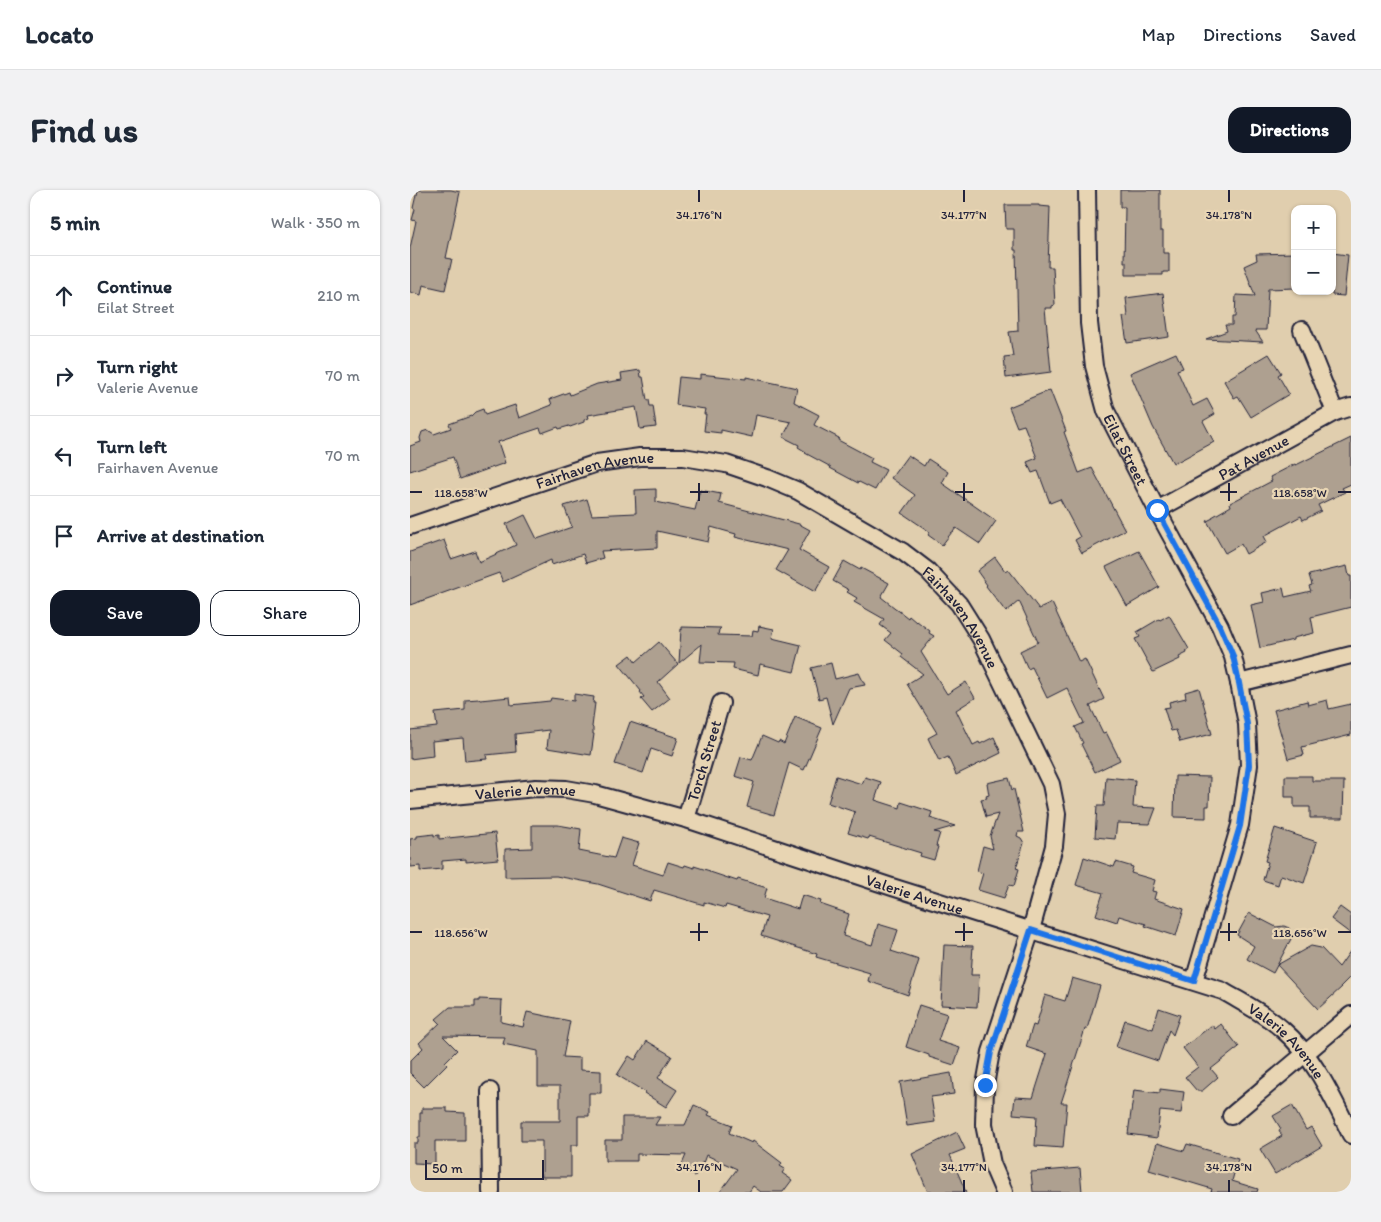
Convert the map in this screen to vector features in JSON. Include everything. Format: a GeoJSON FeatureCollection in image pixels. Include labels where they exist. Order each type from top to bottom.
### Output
{"type":"FeatureCollection","features":[{"type":"Feature","properties":{"kind":"street","name":"Eilat Street"},"geometry":{"type":"LineString","coordinates":[[1087,190],[1089,323],[1094,366],[1106,410],[1157,510],[1220,626],[1233,656],[1247,724],[1249,765],[1240,826],[1194,981]]}},
{"type":"Feature","properties":{"kind":"street"},"geometry":{"type":"LineString","coordinates":[[1302,330],[1343,409]]}},
{"type":"Feature","properties":{"kind":"street","name":"Pat Avenue"},"geometry":{"type":"LineString","coordinates":[[1157,510],[1343,409]]}},
{"type":"Feature","properties":{"kind":"street","name":"Fairhaven Avenue"},"geometry":{"type":"LineString","coordinates":[[410,526],[597,463],[640,457],[683,457],[726,464],[767,478],[798,492],[903,552],[928,571],[958,604],[981,639],[1051,784],[1057,814],[1054,846],[1031,930],[991,1052],[985,1085],[984,1124],[992,1164],[1004,1192]]}},
{"type":"Feature","properties":{"kind":"street"},"geometry":{"type":"LineString","coordinates":[[1239,683],[1351,655]]}},
{"type":"Feature","properties":{"kind":"street","name":"Torch Street"},"geometry":{"type":"LineString","coordinates":[[686,819],[721,703]]}},
{"type":"Feature","properties":{"kind":"street","name":"Valerie Avenue"},"geometry":{"type":"LineString","coordinates":[[410,800],[536,788],[566,789],[594,794],[686,819],[892,887],[1223,991],[1260,1012],[1283,1030],[1305,1054],[1332,1096],[1351,1135]]}},
{"type":"Feature","properties":{"kind":"street"},"geometry":{"type":"LineString","coordinates":[[1231,1116],[1351,1015]]}},
{"type":"Feature","properties":{"kind":"street"},"geometry":{"type":"LineString","coordinates":[[490,1092],[491,1192]]}},
{"type":"Feature","properties":{"kind":"building"},"geometry":{"type":"Polygon","coordinates":[[[418,190],[451,190],[460,192],[446,258],[452,259],[445,290],[423,285],[421,295],[410,292],[410,248],[416,221],[412,220],[418,190]]]}},
{"type":"Feature","properties":{"kind":"building"},"geometry":{"type":"Polygon","coordinates":[[[1120,190],[1160,190],[1160,231],[1163,231],[1163,253],[1169,253],[1169,272],[1163,272],[1163,275],[1126,275],[1126,262],[1124,262],[1125,207],[1120,207],[1120,190]]]}},
{"type":"Feature","properties":{"kind":"building"},"geometry":{"type":"Polygon","coordinates":[[[1005,205],[1039,205],[1050,207],[1048,267],[1053,267],[1055,305],[1052,308],[1045,308],[1051,372],[1006,378],[1004,357],[1013,356],[1009,332],[1018,331],[1014,229],[1006,229],[1005,205]]]}},
{"type":"Feature","properties":{"kind":"building"},"geometry":{"type":"Polygon","coordinates":[[[1291,253],[1291,288],[1268,289],[1266,330],[1255,330],[1263,342],[1206,339],[1227,331],[1225,325],[1232,325],[1232,317],[1235,317],[1236,295],[1255,296],[1244,266],[1257,260],[1256,254],[1291,253]]]}},
{"type":"Feature","properties":{"kind":"building"},"geometry":{"type":"Polygon","coordinates":[[[1336,254],[1348,255],[1344,296],[1332,295],[1336,295],[1336,254]]]}},
{"type":"Feature","properties":{"kind":"building"},"geometry":{"type":"Polygon","coordinates":[[[1163,293],[1169,337],[1127,343],[1123,317],[1128,316],[1126,298],[1163,293]]]}},
{"type":"Feature","properties":{"kind":"building"},"geometry":{"type":"Polygon","coordinates":[[[1176,353],[1183,368],[1177,370],[1193,406],[1207,399],[1215,414],[1203,421],[1214,442],[1173,463],[1153,427],[1130,373],[1176,353]]]}},
{"type":"Feature","properties":{"kind":"building"},"geometry":{"type":"Polygon","coordinates":[[[1269,354],[1281,373],[1278,375],[1289,394],[1251,417],[1238,396],[1234,398],[1224,381],[1269,354]]]}},
{"type":"Feature","properties":{"kind":"building"},"geometry":{"type":"Polygon","coordinates":[[[640,370],[647,400],[649,400],[650,406],[653,406],[656,427],[640,429],[636,407],[588,415],[589,418],[584,420],[584,422],[570,427],[559,429],[558,427],[542,433],[540,428],[498,442],[505,463],[460,479],[453,457],[410,471],[410,446],[421,442],[422,432],[428,430],[434,434],[451,428],[449,424],[471,416],[483,409],[485,415],[515,405],[519,418],[552,405],[550,399],[569,392],[570,395],[597,384],[622,380],[621,373],[640,370]]]}},
{"type":"Feature","properties":{"kind":"building"},"geometry":{"type":"Polygon","coordinates":[[[700,374],[746,379],[746,377],[797,388],[794,402],[819,415],[814,425],[872,458],[870,462],[886,470],[875,490],[830,468],[805,453],[798,447],[799,445],[783,437],[791,422],[756,415],[752,437],[721,430],[721,433],[704,431],[705,409],[676,405],[679,377],[700,379],[700,374]]]}},
{"type":"Feature","properties":{"kind":"building"},"geometry":{"type":"Polygon","coordinates":[[[1050,390],[1066,431],[1064,432],[1079,473],[1092,468],[1125,530],[1082,553],[1075,540],[1080,537],[1060,499],[1050,503],[1038,471],[1032,473],[1027,462],[1037,458],[1024,425],[1017,427],[1009,407],[1050,390]]]}},
{"type":"Feature","properties":{"kind":"building"},"geometry":{"type":"Polygon","coordinates":[[[1351,438],[1351,484],[1342,488],[1345,492],[1318,505],[1321,511],[1303,520],[1301,516],[1264,536],[1267,542],[1246,554],[1241,544],[1225,553],[1207,521],[1231,506],[1230,503],[1272,481],[1270,477],[1351,438]]]}},
{"type":"Feature","properties":{"kind":"building"},"geometry":{"type":"Polygon","coordinates":[[[908,455],[924,466],[928,459],[948,472],[942,483],[996,521],[980,544],[956,528],[942,545],[928,535],[930,532],[902,513],[915,495],[891,478],[908,455]]]}},
{"type":"Feature","properties":{"kind":"building"},"geometry":{"type":"Polygon","coordinates":[[[656,489],[656,502],[695,510],[700,490],[721,494],[719,503],[799,524],[810,530],[799,550],[829,567],[815,592],[776,570],[788,550],[735,537],[736,534],[711,527],[708,542],[657,531],[657,548],[601,551],[603,558],[586,563],[583,554],[552,565],[551,560],[503,582],[499,573],[410,605],[410,552],[444,540],[451,559],[475,551],[479,562],[516,545],[506,524],[525,515],[537,539],[572,527],[564,506],[587,499],[592,515],[636,513],[635,490],[656,489]]]}},
{"type":"Feature","properties":{"kind":"building"},"geometry":{"type":"Polygon","coordinates":[[[1139,551],[1159,587],[1127,606],[1106,567],[1139,551]]]}},
{"type":"Feature","properties":{"kind":"building"},"geometry":{"type":"Polygon","coordinates":[[[995,557],[1005,571],[1008,569],[1039,609],[1052,603],[1079,662],[1085,659],[1104,699],[1090,706],[1103,733],[1106,732],[1120,760],[1095,772],[1075,727],[1084,723],[1067,688],[1047,698],[1032,667],[1028,669],[1020,651],[1038,642],[1019,601],[1006,612],[977,571],[995,557]]]}},
{"type":"Feature","properties":{"kind":"building"},"geometry":{"type":"Polygon","coordinates":[[[844,561],[889,583],[881,597],[908,618],[909,616],[930,631],[929,633],[934,636],[921,652],[947,694],[966,682],[975,698],[956,710],[973,745],[979,742],[980,744],[994,737],[1001,753],[956,775],[948,757],[939,761],[928,738],[937,733],[907,684],[923,674],[901,657],[903,654],[885,640],[891,633],[880,625],[884,619],[854,602],[857,598],[847,592],[849,590],[833,581],[844,561]]]}},
{"type":"Feature","properties":{"kind":"building"},"geometry":{"type":"Polygon","coordinates":[[[1347,566],[1349,576],[1351,576],[1351,607],[1311,617],[1314,633],[1260,648],[1251,605],[1264,602],[1262,593],[1283,588],[1285,597],[1311,591],[1309,586],[1312,585],[1309,575],[1347,566]]]}},
{"type":"Feature","properties":{"kind":"building"},"geometry":{"type":"Polygon","coordinates":[[[1169,615],[1189,649],[1186,651],[1187,653],[1179,657],[1180,659],[1153,672],[1135,639],[1140,637],[1137,632],[1169,615]]]}},
{"type":"Feature","properties":{"kind":"building"},"geometry":{"type":"Polygon","coordinates":[[[759,626],[774,629],[772,638],[801,645],[794,672],[760,664],[758,675],[733,669],[734,663],[700,662],[702,644],[679,663],[682,627],[721,628],[718,635],[752,636],[753,630],[758,631],[759,626]]]}},
{"type":"Feature","properties":{"kind":"building"},"geometry":{"type":"Polygon","coordinates":[[[659,642],[678,664],[658,682],[670,698],[652,712],[641,699],[644,697],[641,691],[619,664],[631,655],[636,662],[659,642]]]}},
{"type":"Feature","properties":{"kind":"building"},"geometry":{"type":"Polygon","coordinates":[[[831,663],[835,679],[859,673],[865,685],[849,688],[833,724],[826,697],[819,699],[811,668],[831,663]]]}},
{"type":"Feature","properties":{"kind":"building"},"geometry":{"type":"Polygon","coordinates":[[[1199,688],[1212,734],[1180,742],[1176,730],[1171,731],[1164,708],[1170,707],[1169,702],[1186,698],[1185,692],[1199,688]]]}},
{"type":"Feature","properties":{"kind":"building"},"geometry":{"type":"Polygon","coordinates":[[[574,694],[594,697],[592,727],[594,734],[591,755],[547,748],[549,730],[515,734],[516,752],[486,755],[487,759],[465,761],[463,738],[432,741],[433,756],[410,759],[410,730],[437,727],[435,713],[465,710],[465,700],[510,697],[511,705],[550,701],[551,698],[574,701],[574,694]]]}},
{"type":"Feature","properties":{"kind":"building"},"geometry":{"type":"Polygon","coordinates":[[[1327,700],[1329,709],[1351,704],[1351,735],[1302,747],[1304,755],[1288,759],[1274,710],[1307,701],[1308,705],[1327,700]]]}},
{"type":"Feature","properties":{"kind":"building"},"geometry":{"type":"Polygon","coordinates":[[[795,717],[822,728],[804,770],[789,763],[774,815],[747,807],[754,782],[735,776],[741,757],[752,760],[762,736],[784,744],[795,717]]]}},
{"type":"Feature","properties":{"kind":"building"},"geometry":{"type":"Polygon","coordinates":[[[630,722],[678,738],[672,756],[651,749],[643,773],[615,764],[630,722]]]}},
{"type":"Feature","properties":{"kind":"building"},"geometry":{"type":"Polygon","coordinates":[[[836,776],[862,784],[865,777],[881,782],[875,800],[900,808],[901,802],[932,812],[930,818],[955,826],[934,832],[940,833],[934,860],[920,856],[921,853],[869,837],[868,839],[848,833],[855,812],[828,803],[836,776]]]}},
{"type":"Feature","properties":{"kind":"building"},"geometry":{"type":"Polygon","coordinates":[[[1175,776],[1210,777],[1209,806],[1206,806],[1206,818],[1174,817],[1175,776]]]}},
{"type":"Feature","properties":{"kind":"building"},"geometry":{"type":"Polygon","coordinates":[[[1285,776],[1312,776],[1312,781],[1344,781],[1343,818],[1310,818],[1310,807],[1294,807],[1294,797],[1285,797],[1285,776]]]}},
{"type":"Feature","properties":{"kind":"building"},"geometry":{"type":"Polygon","coordinates":[[[1106,777],[1135,780],[1133,807],[1156,808],[1150,824],[1117,823],[1115,839],[1095,837],[1097,806],[1104,806],[1106,777]]]}},
{"type":"Feature","properties":{"kind":"building"},"geometry":{"type":"Polygon","coordinates":[[[1009,778],[1012,790],[1014,789],[1024,832],[1018,832],[1017,836],[1024,843],[1016,868],[1019,869],[1014,886],[1009,885],[1004,898],[978,890],[983,873],[977,871],[983,846],[993,849],[990,836],[998,814],[986,817],[981,799],[987,798],[986,796],[989,795],[987,783],[1009,778]]]}},
{"type":"Feature","properties":{"kind":"building"},"geometry":{"type":"Polygon","coordinates":[[[532,825],[558,825],[581,829],[579,851],[614,858],[621,838],[639,843],[632,865],[663,875],[668,862],[684,867],[685,865],[694,868],[694,866],[737,881],[738,879],[767,888],[764,898],[798,909],[802,895],[821,901],[820,904],[849,914],[843,936],[872,945],[878,924],[898,930],[891,951],[919,960],[908,995],[868,981],[870,973],[816,957],[817,954],[761,936],[767,917],[726,905],[725,908],[704,902],[704,905],[654,890],[650,901],[598,884],[556,876],[505,877],[505,849],[532,848],[532,825]]]}},
{"type":"Feature","properties":{"kind":"building"},"geometry":{"type":"Polygon","coordinates":[[[1275,828],[1317,842],[1304,883],[1281,875],[1278,885],[1263,880],[1268,862],[1265,861],[1275,828]]]}},
{"type":"Feature","properties":{"kind":"building"},"geometry":{"type":"Polygon","coordinates":[[[495,833],[498,859],[466,862],[466,859],[442,861],[442,869],[420,871],[420,866],[411,867],[410,839],[417,838],[417,836],[434,834],[434,836],[439,835],[439,839],[495,833]]]}},
{"type":"Feature","properties":{"kind":"building"},"geometry":{"type":"Polygon","coordinates":[[[1084,857],[1114,867],[1116,862],[1133,867],[1131,873],[1155,880],[1152,891],[1156,892],[1154,899],[1184,909],[1176,936],[1119,916],[1117,922],[1096,915],[1103,893],[1076,885],[1084,857]]]}},
{"type":"Feature","properties":{"kind":"building"},"geometry":{"type":"Polygon","coordinates":[[[1340,907],[1351,915],[1351,934],[1331,919],[1340,907]]]}},
{"type":"Feature","properties":{"kind":"building"},"geometry":{"type":"Polygon","coordinates":[[[1249,913],[1276,927],[1284,926],[1289,928],[1292,937],[1273,973],[1247,959],[1254,946],[1237,935],[1249,913]]]}},
{"type":"Feature","properties":{"kind":"building"},"geometry":{"type":"Polygon","coordinates":[[[944,945],[973,946],[971,975],[979,975],[977,1007],[941,1005],[944,945]]]}},
{"type":"Feature","properties":{"kind":"building"},"geometry":{"type":"Polygon","coordinates":[[[1311,946],[1321,948],[1339,967],[1351,950],[1351,976],[1318,1009],[1277,965],[1311,946]]]}},
{"type":"Feature","properties":{"kind":"building"},"geometry":{"type":"Polygon","coordinates":[[[1072,978],[1100,986],[1061,1103],[1067,1103],[1063,1148],[1035,1146],[1037,1116],[1013,1114],[1015,1097],[1033,1098],[1047,1054],[1026,1047],[1033,1025],[1036,1026],[1045,995],[1065,1001],[1072,978]]]}},
{"type":"Feature","properties":{"kind":"building"},"geometry":{"type":"Polygon","coordinates":[[[479,999],[502,1000],[501,1022],[523,1027],[527,1012],[570,1021],[563,1057],[580,1058],[580,1070],[601,1071],[601,1093],[589,1093],[589,1116],[578,1116],[578,1145],[571,1145],[571,1177],[542,1177],[542,1141],[521,1141],[521,1121],[560,1121],[560,1086],[538,1086],[538,1051],[503,1044],[505,1037],[443,1036],[457,1050],[445,1062],[447,1064],[424,1087],[410,1073],[410,1061],[423,1048],[419,1043],[440,1023],[436,1019],[450,1007],[475,1007],[475,1001],[479,1001],[479,999]]]}},
{"type":"Feature","properties":{"kind":"building"},"geometry":{"type":"Polygon","coordinates":[[[919,1005],[947,1014],[938,1041],[960,1048],[954,1065],[906,1047],[919,1005]]]}},
{"type":"Feature","properties":{"kind":"building"},"geometry":{"type":"Polygon","coordinates":[[[1159,1008],[1180,1015],[1173,1035],[1169,1030],[1158,1061],[1116,1047],[1125,1020],[1153,1029],[1159,1008]]]}},
{"type":"Feature","properties":{"kind":"building"},"geometry":{"type":"Polygon","coordinates":[[[1221,1024],[1239,1047],[1211,1069],[1218,1077],[1202,1091],[1197,1091],[1185,1077],[1198,1067],[1183,1048],[1212,1025],[1215,1029],[1221,1024]]]}},
{"type":"Feature","properties":{"kind":"building"},"geometry":{"type":"Polygon","coordinates":[[[647,1041],[672,1056],[658,1078],[677,1090],[666,1107],[617,1075],[629,1056],[635,1060],[647,1041]]]}},
{"type":"Feature","properties":{"kind":"building"},"geometry":{"type":"Polygon","coordinates":[[[951,1073],[954,1094],[931,1097],[935,1122],[907,1126],[900,1082],[951,1073]]]}},
{"type":"Feature","properties":{"kind":"building"},"geometry":{"type":"Polygon","coordinates":[[[1160,1089],[1184,1092],[1181,1113],[1160,1111],[1157,1138],[1128,1134],[1134,1090],[1160,1093],[1160,1089]]]}},
{"type":"Feature","properties":{"kind":"building"},"geometry":{"type":"Polygon","coordinates":[[[694,1105],[710,1112],[708,1115],[732,1125],[729,1133],[752,1143],[753,1141],[782,1163],[780,1166],[785,1169],[782,1173],[792,1180],[783,1192],[761,1192],[753,1186],[749,1192],[720,1192],[737,1169],[706,1155],[695,1176],[680,1169],[686,1155],[637,1154],[637,1161],[605,1161],[605,1140],[622,1140],[622,1117],[660,1117],[655,1125],[685,1125],[694,1105]]]}},
{"type":"Feature","properties":{"kind":"building"},"geometry":{"type":"Polygon","coordinates":[[[1292,1105],[1306,1130],[1311,1127],[1322,1146],[1275,1174],[1260,1149],[1282,1136],[1279,1130],[1281,1129],[1273,1116],[1292,1105]]]}},
{"type":"Feature","properties":{"kind":"building"},"geometry":{"type":"Polygon","coordinates":[[[422,1108],[447,1108],[447,1112],[465,1113],[465,1141],[435,1141],[435,1164],[414,1163],[414,1143],[418,1143],[418,1137],[420,1137],[420,1113],[422,1113],[422,1108]]]}},
{"type":"Feature","properties":{"kind":"building"},"geometry":{"type":"Polygon","coordinates":[[[957,1132],[965,1149],[950,1155],[966,1192],[928,1192],[912,1154],[957,1132]]]}},
{"type":"Feature","properties":{"kind":"building"},"geometry":{"type":"Polygon","coordinates":[[[1157,1143],[1184,1151],[1187,1144],[1238,1159],[1232,1181],[1258,1189],[1257,1192],[1211,1192],[1212,1189],[1149,1170],[1157,1143]]]}},
{"type":"Feature","properties":{"kind":"building"},"geometry":{"type":"Polygon","coordinates":[[[1080,1168],[1082,1192],[1033,1192],[1031,1172],[1080,1168]]]}},
{"type":"Feature","properties":{"kind":"route"},"geometry":{"type":"LineString","coordinates":[[985,1085],[991,1052],[1031,930],[1194,981],[1240,826],[1249,765],[1247,724],[1233,656],[1220,626],[1157,510]]}}]}
